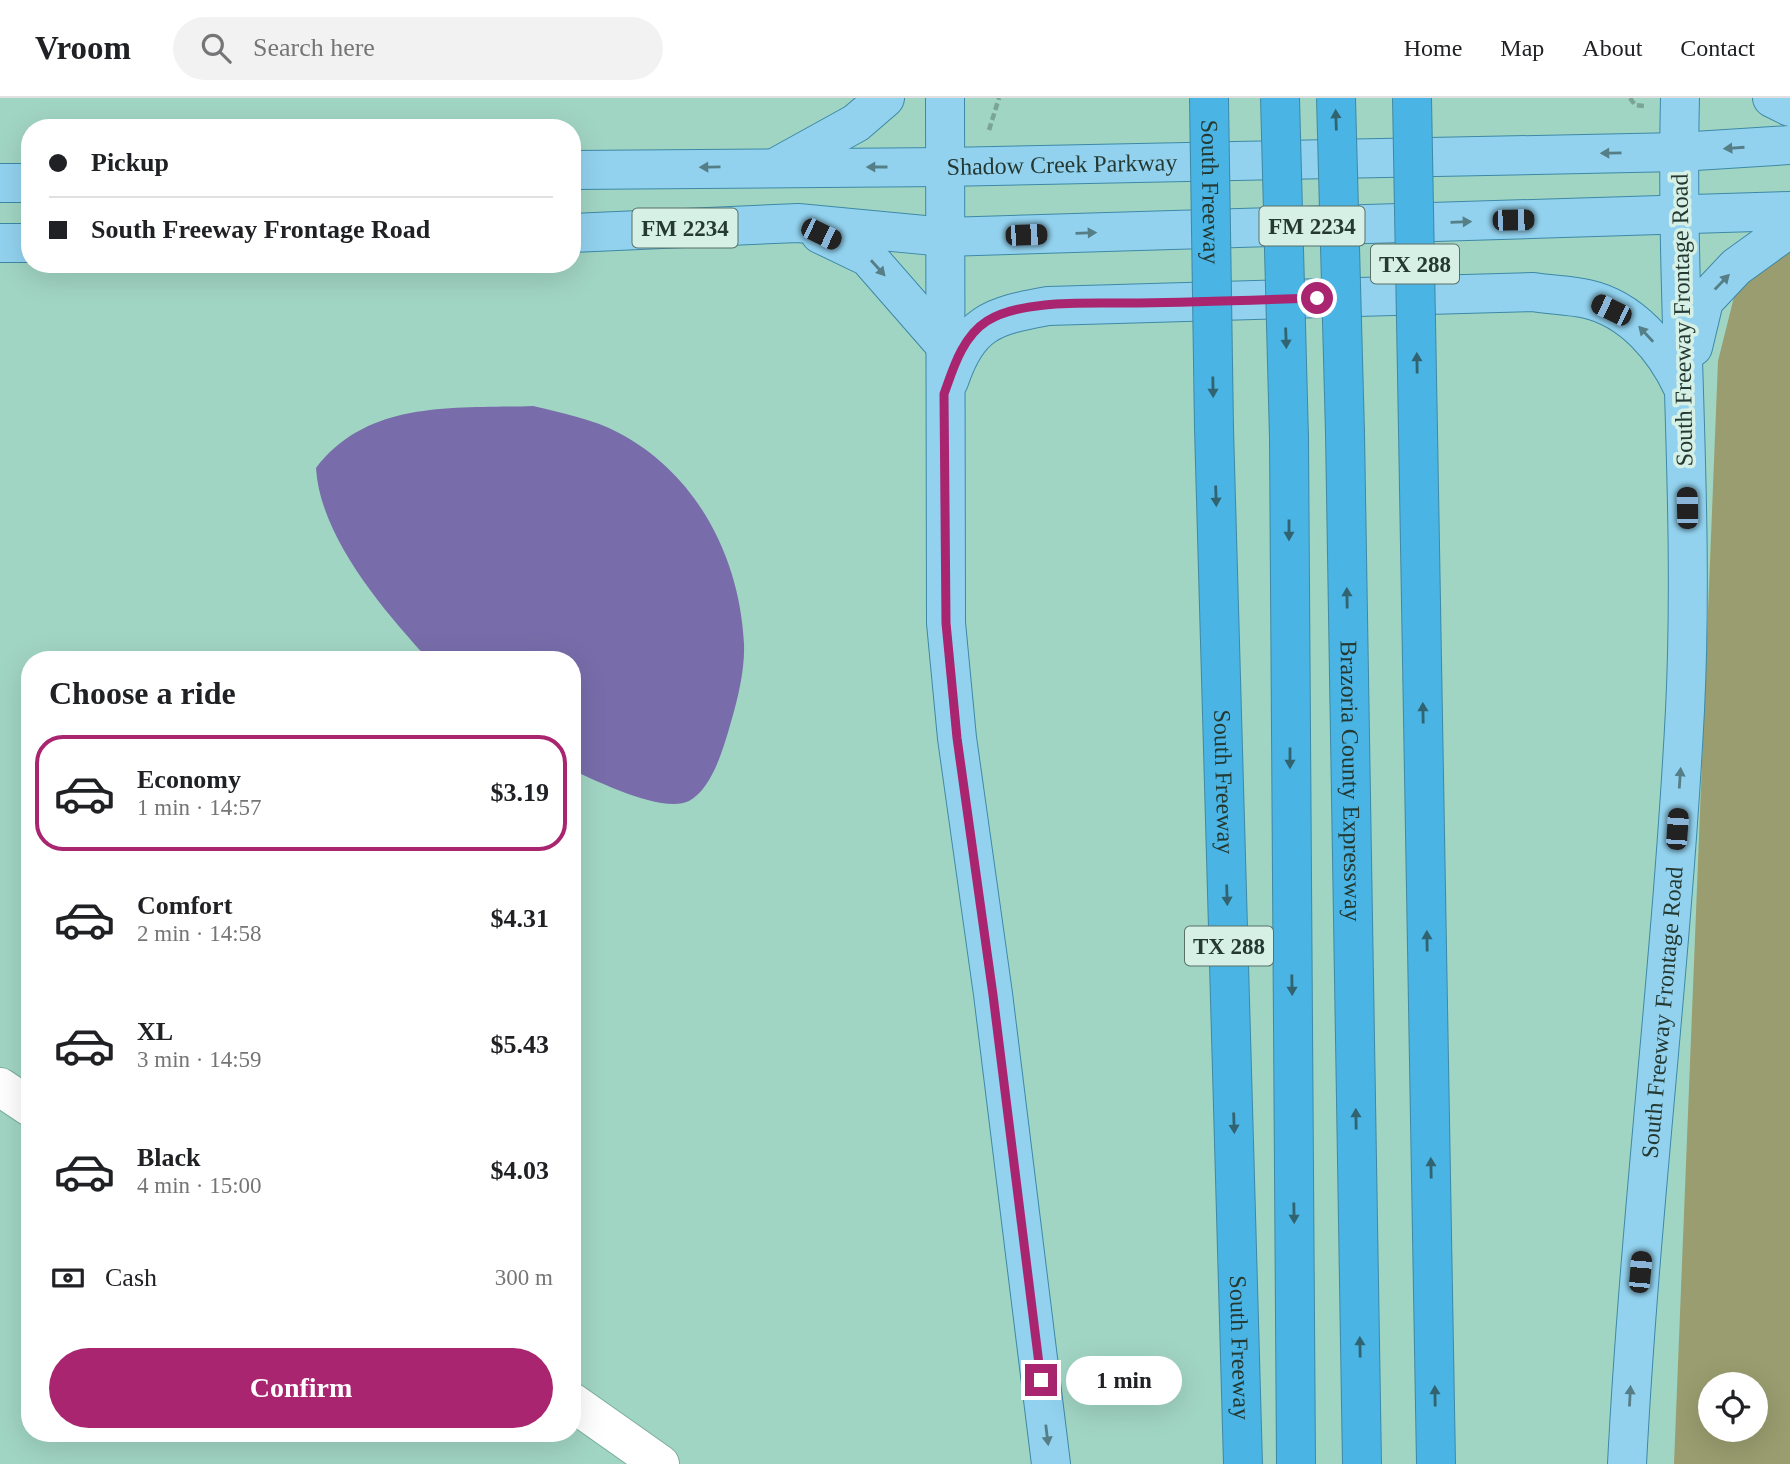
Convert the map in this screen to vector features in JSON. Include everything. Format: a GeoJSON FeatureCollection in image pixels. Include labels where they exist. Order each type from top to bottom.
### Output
{"type":"FeatureCollection","features":[{"type":"Feature","properties":{"kind":"highway","name":"South Freeway"},"geometry":{"type":"LineString","coordinates":[[1209,98],[1214,428],[1243,1464]]}},
{"type":"Feature","properties":{"kind":"highway"},"geometry":{"type":"LineString","coordinates":[[1280,98],[1289,438],[1296,1464]]}},
{"type":"Feature","properties":{"kind":"highway","name":"Brazoria County Expressway"},"geometry":{"type":"LineString","coordinates":[[1336,98],[1345,433],[1362,1464]]}},
{"type":"Feature","properties":{"kind":"highway","name":"TX 288"},"geometry":{"type":"LineString","coordinates":[[1412,98],[1436,1464]]}},
{"type":"Feature","properties":{"kind":"main road"},"geometry":{"type":"LineString","coordinates":[[779,166],[856,123],[886,98]]}},
{"type":"Feature","properties":{"kind":"main road"},"geometry":{"type":"LineString","coordinates":[[945,98],[946,623],[957,738],[991,981],[1051,1464]]}},
{"type":"Feature","properties":{"kind":"main road"},"geometry":{"type":"LineString","coordinates":[[1772,98],[1790,107]]}},
{"type":"Feature","properties":{"kind":"main road","name":"South Freeway Frontage Road"},"geometry":{"type":"LineString","coordinates":[[1627,1464],[1632,1356],[1685,707],[1688,532],[1679,152],[1666,102]]}},
{"type":"Feature","properties":{"kind":"main road","name":"Shadow Creek Parkway"},"geometry":{"type":"LineString","coordinates":[[581,170],[779,166],[945,167],[1679,152],[1790,145]]}},
{"type":"Feature","properties":{"kind":"main road"},"geometry":{"type":"LineString","coordinates":[[0,183],[21,183]]}},
{"type":"Feature","properties":{"kind":"main road"},"geometry":{"type":"LineString","coordinates":[[1679,215],[1790,211]]}},
{"type":"Feature","properties":{"kind":"main road","name":"FM 2234"},"geometry":{"type":"LineString","coordinates":[[581,233],[798,223],[945,237],[1679,215]]}},
{"type":"Feature","properties":{"kind":"main road"},"geometry":{"type":"LineString","coordinates":[[798,223],[868,257],[944,344]]}},
{"type":"Feature","properties":{"kind":"main road"},"geometry":{"type":"LineString","coordinates":[[1684,390],[1704,301],[1736,267],[1790,228]]}},
{"type":"Feature","properties":{"kind":"main road"},"geometry":{"type":"LineString","coordinates":[[0,243],[21,243]]}},
{"type":"Feature","properties":{"kind":"main road"},"geometry":{"type":"LineString","coordinates":[[944,394],[956,360],[971,335],[1000,314],[1048,306],[1533,292],[1589,299],[1633,320],[1670,359],[1684,390]]}},
{"type":"Feature","properties":{"kind":"street"},"geometry":{"type":"LineString","coordinates":[[0,1087],[21,1101]]}},
{"type":"Feature","properties":{"kind":"street"},"geometry":{"type":"LineString","coordinates":[[581,1408],[660,1464]]}},
{"type":"Feature","properties":{"kind":"path"},"geometry":{"type":"LineString","coordinates":[[980,133],[988,133],[999,98]]}},
{"type":"Feature","properties":{"kind":"path"},"geometry":{"type":"LineString","coordinates":[[1630,98],[1635,105],[1666,102]]}},
{"type":"Feature","properties":{"kind":"green space"},"geometry":{"type":"Polygon","coordinates":[[[1790,252],[1790,1464],[1674,1464],[1718,361],[1738,281],[1790,252]]]}},
{"type":"Feature","properties":{"kind":"shaded area"},"geometry":{"type":"Polygon","coordinates":[[[533,406],[577,417],[619,433],[647,450],[671,471],[692,495],[709,522],[734,581],[741,612],[744,654],[734,713],[725,743],[705,787],[689,801],[678,804],[647,800],[581,774],[581,651],[421,651],[375,596],[342,546],[320,494],[316,468],[337,446],[361,430],[387,419],[415,412],[533,406]]]}},
{"type":"Feature","properties":{"kind":"route"},"geometry":{"type":"LineString","coordinates":[[1041,1380],[993,995],[957,738],[946,623],[944,394],[956,360],[971,335],[1000,314],[1048,306],[1317,298]]}}]}
